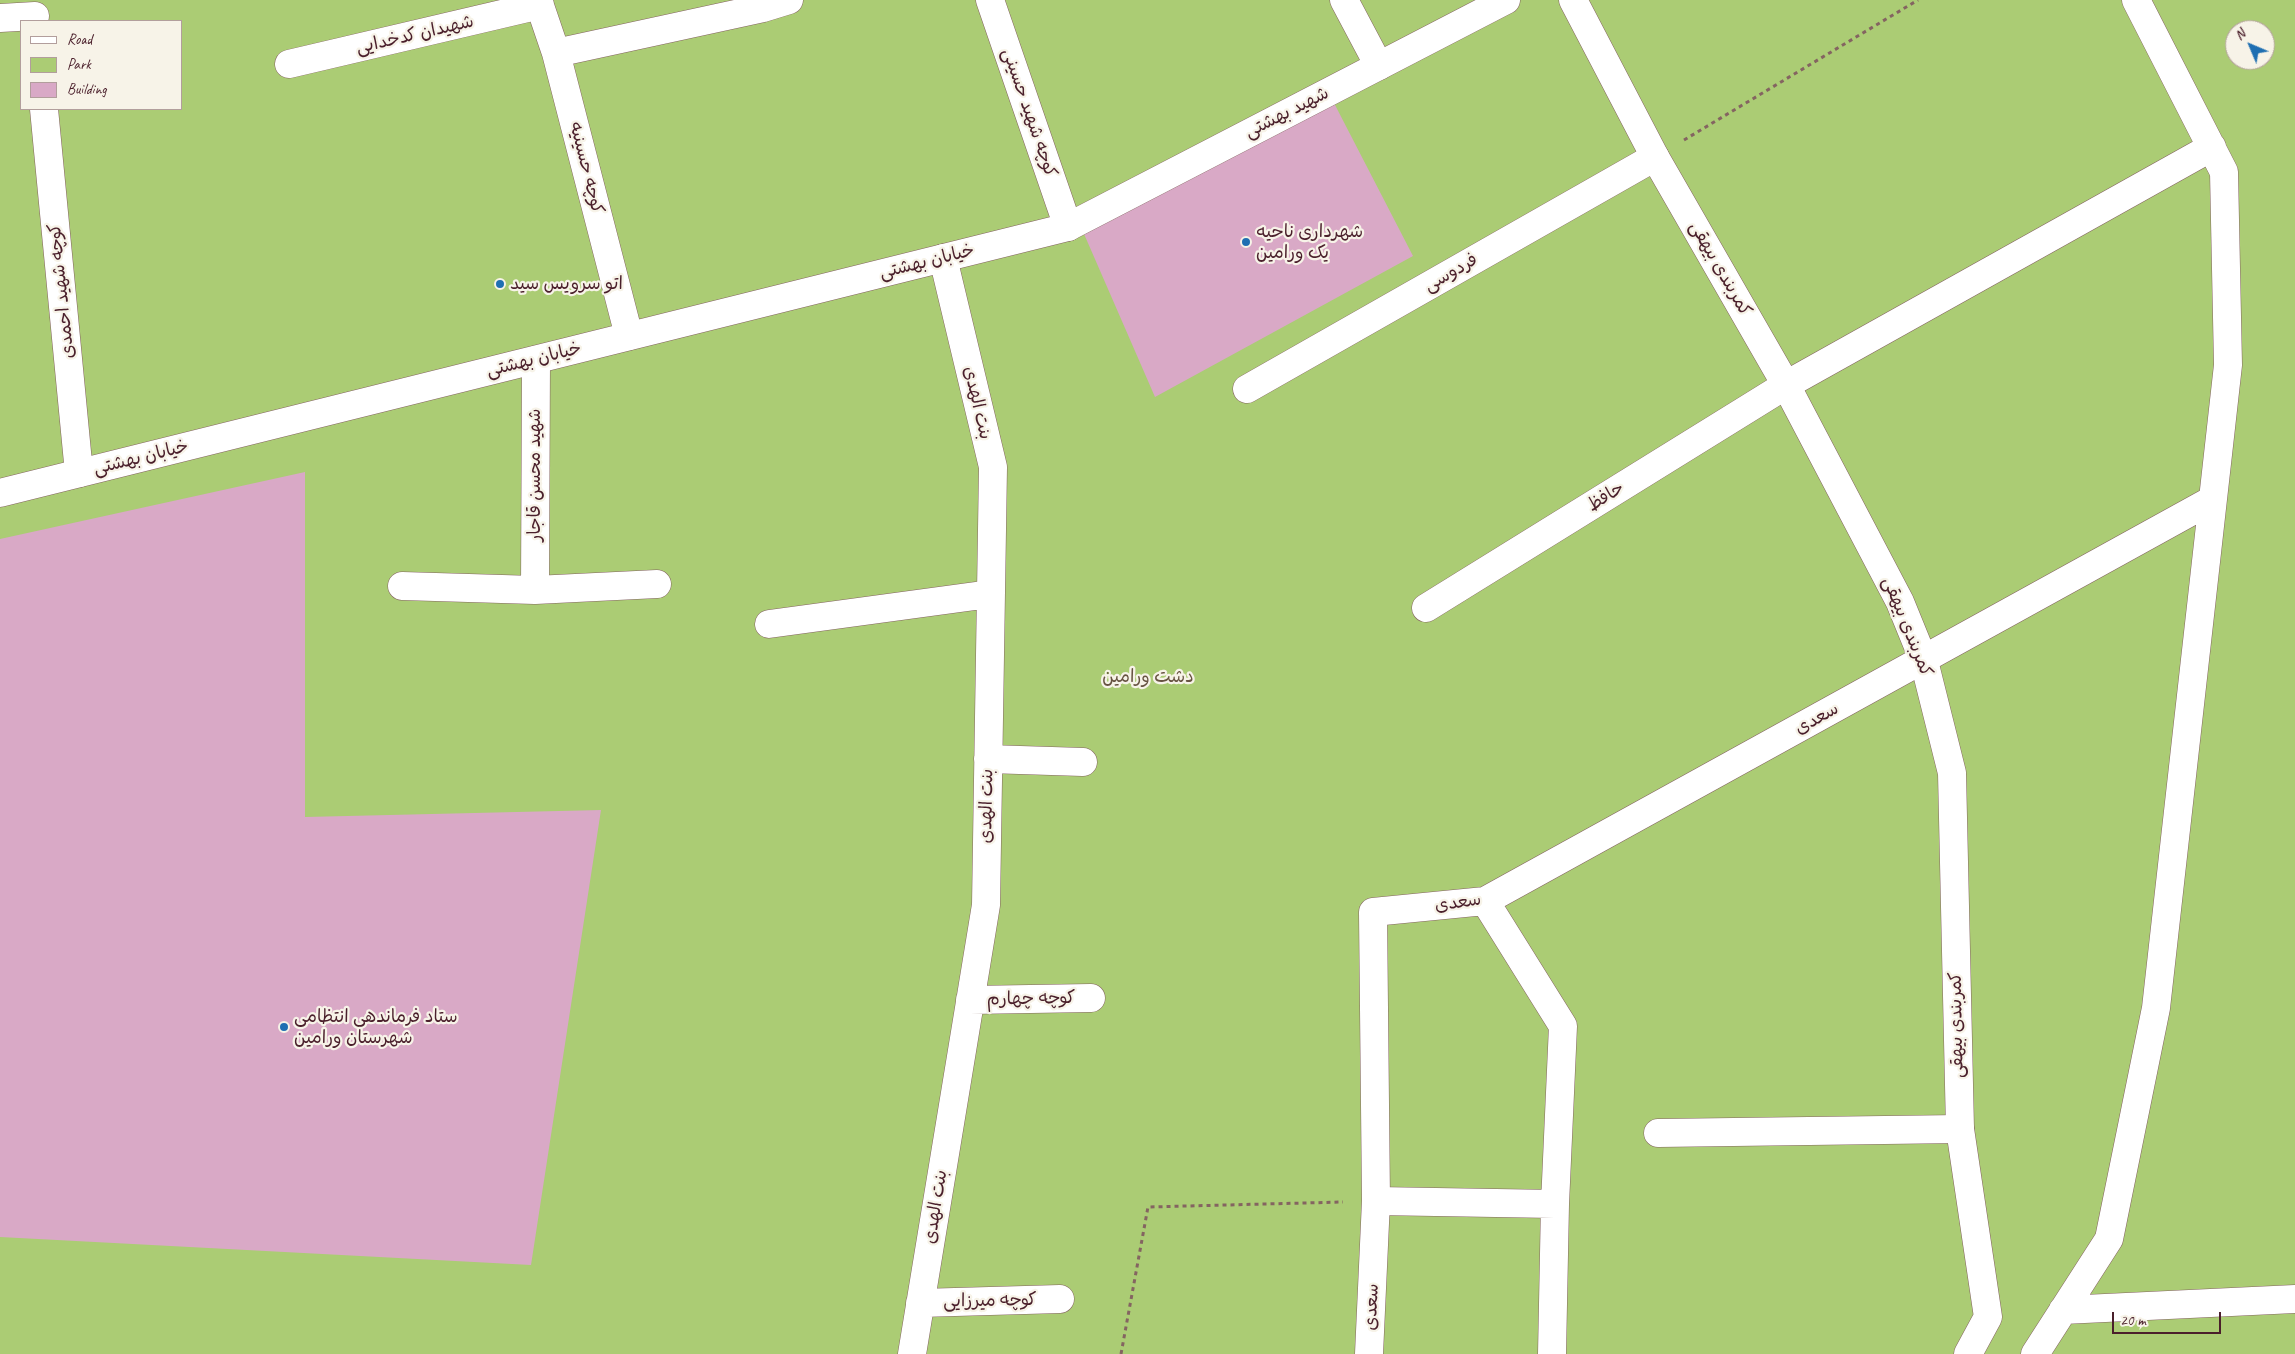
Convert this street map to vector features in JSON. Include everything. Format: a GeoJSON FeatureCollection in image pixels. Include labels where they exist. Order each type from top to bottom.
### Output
{"type":"FeatureCollection","features":[{"type":"Feature","properties":{"kind":"street"},"geometry":{"type":"LineString","coordinates":[[556,53],[763,8],[789,0]]}},
{"type":"Feature","properties":{"kind":"street","name":"کوچه شهید حسینی"},"geometry":{"type":"LineString","coordinates":[[990,0],[1068,227]]}},
{"type":"Feature","properties":{"kind":"street"},"geometry":{"type":"LineString","coordinates":[[1344,0],[1379,66]]}},
{"type":"Feature","properties":{"kind":"street","name":"شهید بهشتی"},"geometry":{"type":"LineString","coordinates":[[1068,227],[1506,0]]}},
{"type":"Feature","properties":{"kind":"street","name":"کمربندی بیهقی"},"geometry":{"type":"LineString","coordinates":[[1573,0],[1655,157],[1786,385],[1900,602],[1924,661],[1952,773],[1960,1129],[1988,1317],[1968,1354]]}},
{"type":"Feature","properties":{"kind":"street"},"geometry":{"type":"LineString","coordinates":[[2035,1354],[2109,1239],[2156,1008],[2228,365],[2224,172],[2136,0]]}},
{"type":"Feature","properties":{"kind":"street","name":"کوچه حسینیه"},"geometry":{"type":"LineString","coordinates":[[539,2],[556,53],[629,336]]}},
{"type":"Feature","properties":{"kind":"street","name":"شهیدان کدخدایی"},"geometry":{"type":"LineString","coordinates":[[289,64],[539,2]]}},
{"type":"Feature","properties":{"kind":"street"},"geometry":{"type":"LineString","coordinates":[[0,18],[36,12]]}},
{"type":"Feature","properties":{"kind":"street","name":"کوچه شهید احمدی"},"geometry":{"type":"LineString","coordinates":[[44,110],[79,473]]}},
{"type":"Feature","properties":{"kind":"street","name":"حافظ"},"geometry":{"type":"LineString","coordinates":[[1426,608],[1786,385],[2212,147]]}},
{"type":"Feature","properties":{"kind":"street","name":"فردوسی"},"geometry":{"type":"LineString","coordinates":[[1247,389],[1655,157]]}},
{"type":"Feature","properties":{"kind":"street","name":"خیابان بهشتی"},"geometry":{"type":"LineString","coordinates":[[0,493],[1068,227]]}},
{"type":"Feature","properties":{"kind":"street","name":"بنت الهدی"},"geometry":{"type":"LineString","coordinates":[[912,1354],[986,905],[992,467],[943,258]]}},
{"type":"Feature","properties":{"kind":"street","name":"شهید محسن قاجار"},"geometry":{"type":"LineString","coordinates":[[535,590],[536,360]]}},
{"type":"Feature","properties":{"kind":"street","name":"سعدی"},"geometry":{"type":"LineString","coordinates":[[1369,1354],[1376,1201],[1373,912],[1484,901],[1924,661],[2212,500]]}},
{"type":"Feature","properties":{"kind":"street"},"geometry":{"type":"LineString","coordinates":[[402,586],[535,590],[657,584]]}},
{"type":"Feature","properties":{"kind":"street"},"geometry":{"type":"LineString","coordinates":[[768,624],[990,594]]}},
{"type":"Feature","properties":{"kind":"street"},"geometry":{"type":"LineString","coordinates":[[988,759],[1083,762]]}},
{"type":"Feature","properties":{"kind":"street"},"geometry":{"type":"LineString","coordinates":[[1484,901],[1563,1026],[1555,1204],[1552,1354]]}},
{"type":"Feature","properties":{"kind":"street","name":"کوچه چهارم"},"geometry":{"type":"LineString","coordinates":[[970,1000],[1091,998]]}},
{"type":"Feature","properties":{"kind":"street"},"geometry":{"type":"LineString","coordinates":[[1658,1134],[1960,1129]]}},
{"type":"Feature","properties":{"kind":"street"},"geometry":{"type":"LineString","coordinates":[[1376,1201],[1555,1204]]}},
{"type":"Feature","properties":{"kind":"street","name":"کوچه میرزایی"},"geometry":{"type":"LineString","coordinates":[[920,1303],[1060,1299]]}},
{"type":"Feature","properties":{"kind":"street"},"geometry":{"type":"LineString","coordinates":[[2063,1310],[2295,1299]]}},
{"type":"Feature","properties":{"kind":"path"},"geometry":{"type":"LineString","coordinates":[[1655,157],[1918,0]]}},
{"type":"Feature","properties":{"kind":"path"},"geometry":{"type":"LineString","coordinates":[[1121,1354],[1148,1207],[1376,1201]]}},
{"type":"Feature","properties":{"kind":"green space","name":"دشت ورامین"},"geometry":{"type":"Polygon","coordinates":[[[0,0],[2295,0],[2295,1354],[0,1354],[0,0]]]}},
{"type":"Feature","properties":{"kind":"building","name":"شهرداری ناحیه یک ورامین"},"geometry":{"type":"Polygon","coordinates":[[[1334,103],[1413,256],[1155,397],[1081,227],[1334,103]]]}},
{"type":"Feature","properties":{"kind":"building","name":"ستاد فرماندهی انتظامی شهرستان ورامین"},"geometry":{"type":"Polygon","coordinates":[[[305,472],[305,817],[601,810],[531,1265],[0,1237],[0,539],[305,472]]]}},
{"type":"Feature","properties":{"kind":"place","name":"شهرداری ناحیه یک ورامین"},"geometry":{"type":"Point","coordinates":[1246,242]}},
{"type":"Feature","properties":{"kind":"place","name":"اتو سرویس سید"},"geometry":{"type":"Point","coordinates":[500,284]}},
{"type":"Feature","properties":{"kind":"place","name":"ستاد فرماندهی انتظامی شهرستان ورامین"},"geometry":{"type":"Point","coordinates":[284,1027]}}]}
